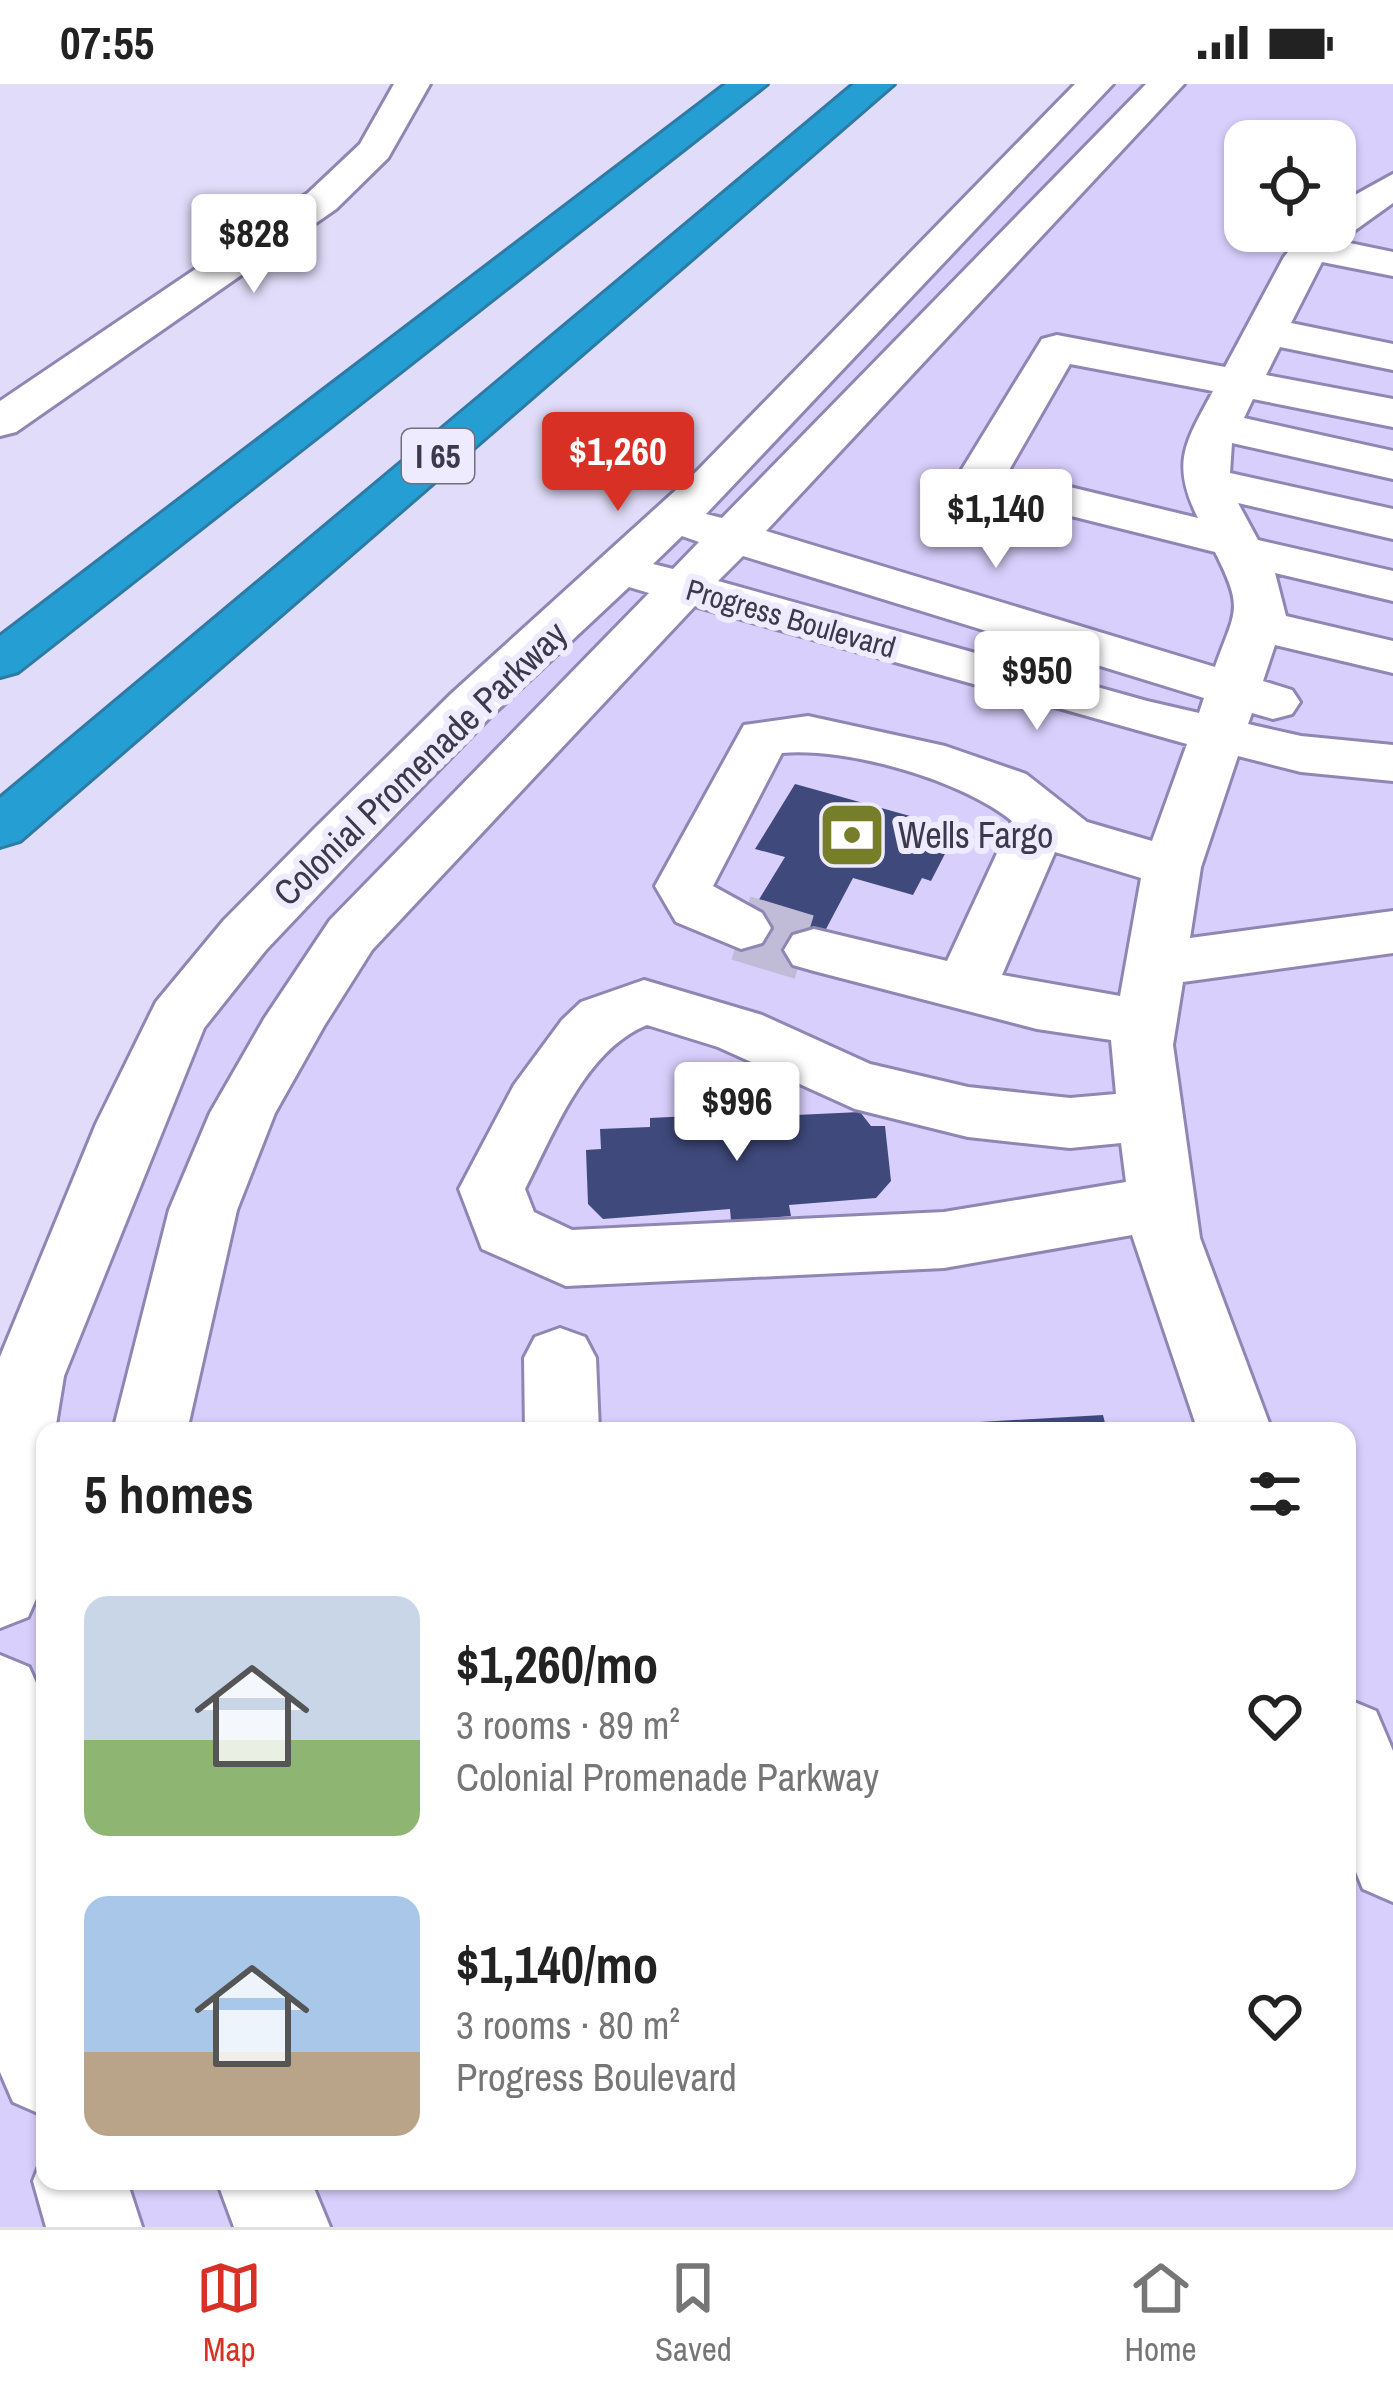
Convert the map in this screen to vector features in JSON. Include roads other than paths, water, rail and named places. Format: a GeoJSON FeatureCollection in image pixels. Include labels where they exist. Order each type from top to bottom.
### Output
{"type":"FeatureCollection","features":[{"type":"Feature","properties":{"kind":"highway"},"geometry":{"type":"LineString","coordinates":[[0,661],[749,84]]}},
{"type":"Feature","properties":{"kind":"highway","name":"I 65"},"geometry":{"type":"LineString","coordinates":[[0,829],[875,84]]}},
{"type":"Feature","properties":{"kind":"street"},"geometry":{"type":"LineString","coordinates":[[0,422],[322,202],[375,150],[412,84]]}},
{"type":"Feature","properties":{"kind":"street","name":"Colonial Promenade Parkway"},"geometry":{"type":"LineString","coordinates":[[0,1592],[3,1510],[28,1376],[129,1124],[178,1018],[245,935],[334,842],[471,705],[674,520],[1095,84]]}},
{"type":"Feature","properties":{"kind":"street","name":"Colonial Promenade Parkway"},"geometry":{"type":"LineString","coordinates":[[152,1422],[173,1312],[230,1141],[278,1046],[351,935],[1166,84]]}},
{"type":"Feature","properties":{"kind":"street"},"geometry":{"type":"LineString","coordinates":[[1356,211],[1393,186]]}},
{"type":"Feature","properties":{"kind":"street"},"geometry":{"type":"LineString","coordinates":[[1356,225],[1393,220]]}},
{"type":"Feature","properties":{"kind":"street"},"geometry":{"type":"LineString","coordinates":[[1356,243],[1393,264]]}},
{"type":"Feature","properties":{"kind":"street"},"geometry":{"type":"LineString","coordinates":[[1232,1422],[1166,1238],[1151,1114],[1149,993],[1172,867],[1249,644],[1262,626],[1257,586],[1208,482],[1204,452],[1240,380],[1294,307],[1320,252]]}},
{"type":"Feature","properties":{"kind":"street"},"geometry":{"type":"LineString","coordinates":[[1294,307],[1393,357]]}},
{"type":"Feature","properties":{"kind":"street"},"geometry":{"type":"LineString","coordinates":[[1393,413],[1057,348],[980,479],[1393,586]]}},
{"type":"Feature","properties":{"kind":"street"},"geometry":{"type":"LineString","coordinates":[[1217,426],[1393,465]]}},
{"type":"Feature","properties":{"kind":"street"},"geometry":{"type":"LineString","coordinates":[[1208,482],[1393,524]]}},
{"type":"Feature","properties":{"kind":"street","name":"Progress Boulevard"},"geometry":{"type":"LineString","coordinates":[[674,520],[735,536],[1224,712],[1301,754],[1388,761]]}},
{"type":"Feature","properties":{"kind":"street","name":"Progress Boulevard"},"geometry":{"type":"LineString","coordinates":[[620,570],[1224,712]]}},
{"type":"Feature","properties":{"kind":"street"},"geometry":{"type":"LineString","coordinates":[[1262,626],[1393,657]]}},
{"type":"Feature","properties":{"kind":"street"},"geometry":{"type":"LineString","coordinates":[[742,928],[698,908],[684,886],[763,736],[808,733],[926,759],[1006,787],[1067,836],[1172,867]]}},
{"type":"Feature","properties":{"kind":"street"},"geometry":{"type":"LineString","coordinates":[[966,988],[1042,817]]}},
{"type":"Feature","properties":{"kind":"street"},"geometry":{"type":"LineString","coordinates":[[814,950],[1037,1006],[1149,993],[1393,932]]}},
{"type":"Feature","properties":{"kind":"street"},"geometry":{"type":"LineString","coordinates":[[1151,1114],[1070,1123],[968,1112],[855,1085],[740,1031],[644,1002],[603,1018],[584,1036],[537,1102],[492,1189],[506,1230],[566,1258],[944,1240],[1162,1203]]}},
{"type":"Feature","properties":{"kind":"street"},"geometry":{"type":"LineString","coordinates":[[560,1358],[562,1422]]}},
{"type":"Feature","properties":{"kind":"street"},"geometry":{"type":"LineString","coordinates":[[0,1694],[10,1824],[36,2007]]}},
{"type":"Feature","properties":{"kind":"street"},"geometry":{"type":"LineString","coordinates":[[1356,1762],[1393,1859]]}},
{"type":"Feature","properties":{"kind":"street"},"geometry":{"type":"LineString","coordinates":[[83,2190],[94,2227]]}},
{"type":"Feature","properties":{"kind":"street"},"geometry":{"type":"LineString","coordinates":[[268,2190],[282,2227]]}},
{"type":"Feature","properties":{"kind":"tunnel"},"geometry":{"type":"LineString","coordinates":[[741,928],[814,950]]}},
{"type":"Feature","properties":{"kind":"place","name":"Wells Fargo"},"geometry":{"type":"Point","coordinates":[852,835]}}]}
